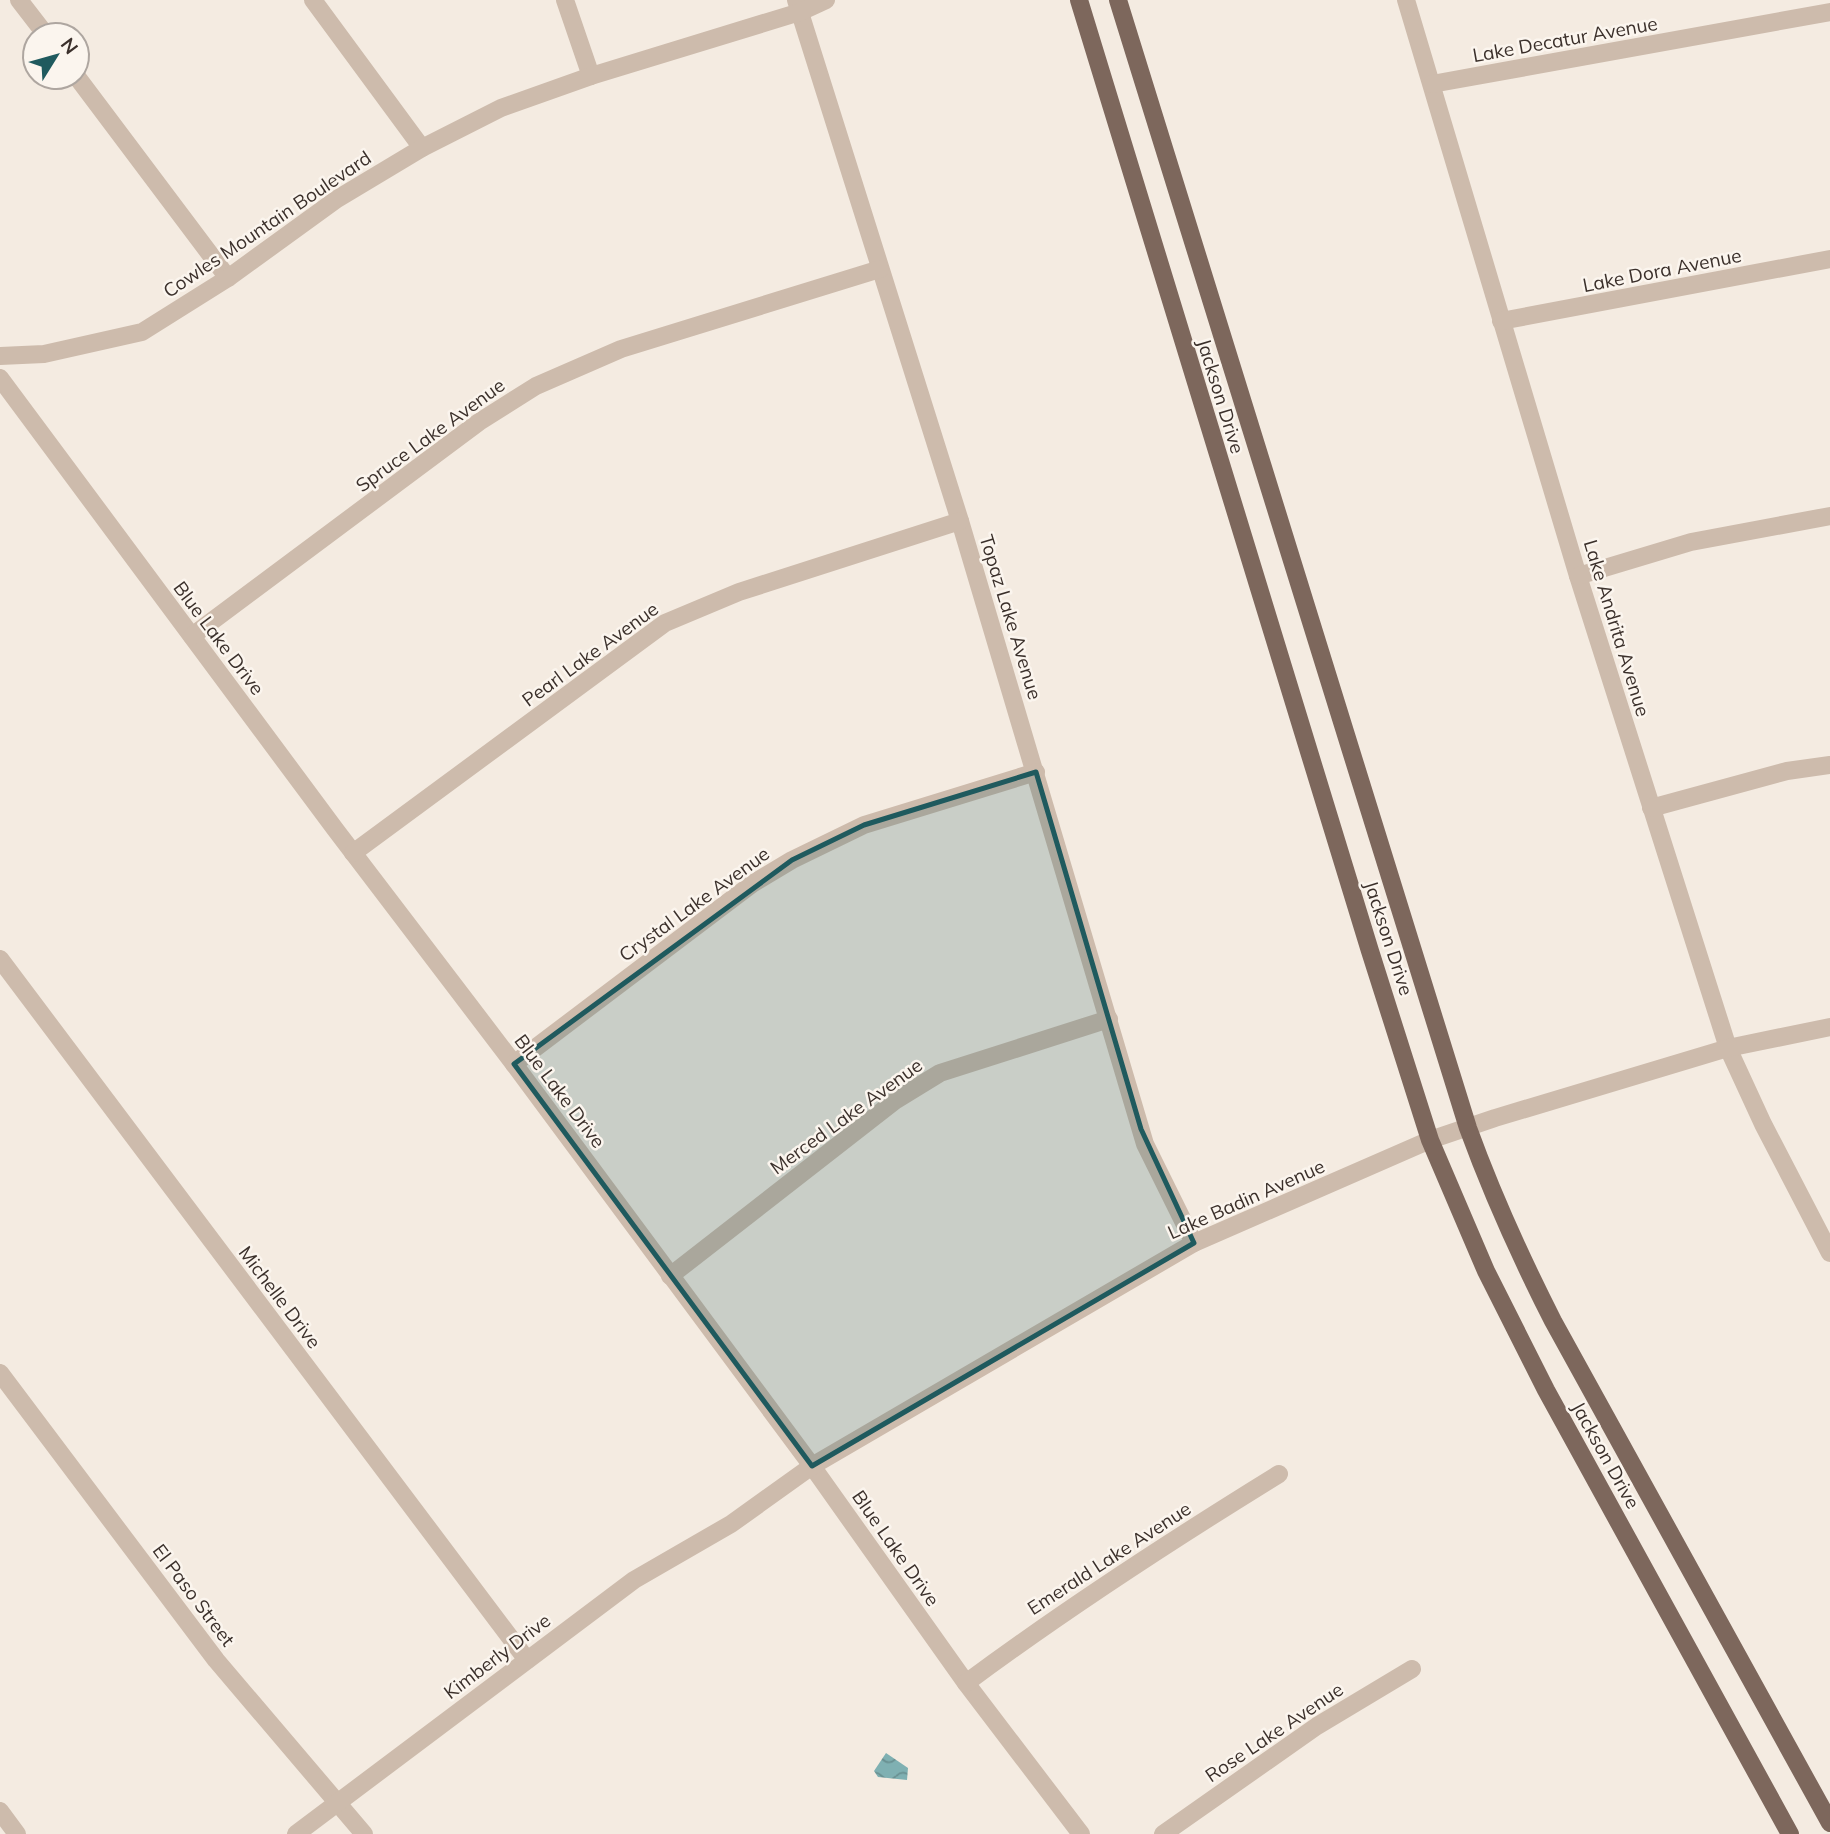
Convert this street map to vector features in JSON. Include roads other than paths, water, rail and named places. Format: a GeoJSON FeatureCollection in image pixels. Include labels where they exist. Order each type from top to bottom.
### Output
{"type":"FeatureCollection","features":[{"type":"Feature","properties":{"kind":"main road","name":"Jackson Drive"},"geometry":{"type":"LineString","coordinates":[[1079,0],[1361,924],[1430,1140],[1486,1271],[1546,1391],[1790,1834]]}},
{"type":"Feature","properties":{"kind":"main road","name":"Jackson Drive"},"geometry":{"type":"LineString","coordinates":[[1118,0],[1483,1170],[1553,1321],[1830,1824]]}},
{"type":"Feature","properties":{"kind":"street"},"geometry":{"type":"LineString","coordinates":[[19,0],[35,21]]}},
{"type":"Feature","properties":{"kind":"street"},"geometry":{"type":"LineString","coordinates":[[313,0],[422,148]]}},
{"type":"Feature","properties":{"kind":"street"},"geometry":{"type":"LineString","coordinates":[[565,0],[591,76]]}},
{"type":"Feature","properties":{"kind":"street","name":"Cowles Mountain Boulevard"},"geometry":{"type":"LineString","coordinates":[[0,356],[44,354],[142,332],[228,278],[337,199],[422,148],[501,108],[798,6],[826,0]]}},
{"type":"Feature","properties":{"kind":"street","name":"Lake Andrita Avenue"},"geometry":{"type":"LineString","coordinates":[[1406,0],[1578,576],[1728,1048],[1763,1124],[1830,1252]]}},
{"type":"Feature","properties":{"kind":"street","name":"Topaz Lake Avenue"},"geometry":{"type":"LineString","coordinates":[[798,6],[960,522],[1145,1144],[1194,1243]]}},
{"type":"Feature","properties":{"kind":"street","name":"Lake Decatur Avenue"},"geometry":{"type":"LineString","coordinates":[[1432,84],[1830,12]]}},
{"type":"Feature","properties":{"kind":"street"},"geometry":{"type":"LineString","coordinates":[[88,91],[228,278]]}},
{"type":"Feature","properties":{"kind":"street","name":"Lake Dora Avenue"},"geometry":{"type":"LineString","coordinates":[[1501,321],[1830,260]]}},
{"type":"Feature","properties":{"kind":"street","name":"Spruce Lake Avenue"},"geometry":{"type":"LineString","coordinates":[[192,636],[479,422],[536,386],[621,349],[880,268]]}},
{"type":"Feature","properties":{"kind":"street","name":"Blue Lake Drive"},"geometry":{"type":"LineString","coordinates":[[0,378],[353,853],[514,1064],[812,1466],[966,1684],[1081,1834]]}},
{"type":"Feature","properties":{"kind":"street"},"geometry":{"type":"LineString","coordinates":[[1578,576],[1691,542],[1830,516]]}},
{"type":"Feature","properties":{"kind":"street","name":"Pearl Lake Avenue"},"geometry":{"type":"LineString","coordinates":[[353,853],[665,623],[739,592],[960,522]]}},
{"type":"Feature","properties":{"kind":"street"},"geometry":{"type":"LineString","coordinates":[[1651,808],[1787,771],[1830,765]]}},
{"type":"Feature","properties":{"kind":"street","name":"Crystal Lake Avenue"},"geometry":{"type":"LineString","coordinates":[[514,1064],[752,884],[792,860],[864,825],[1036,772]]}},
{"type":"Feature","properties":{"kind":"street","name":"Michelle Drive"},"geometry":{"type":"LineString","coordinates":[[0,959],[527,1660]]}},
{"type":"Feature","properties":{"kind":"street","name":"Merced Lake Avenue"},"geometry":{"type":"LineString","coordinates":[[670,1276],[896,1100],[940,1073],[1110,1019]]}},
{"type":"Feature","properties":{"kind":"street","name":"Lake Badin Avenue"},"geometry":{"type":"LineString","coordinates":[[731,1524],[812,1466],[1194,1243],[1430,1140],[1728,1048],[1830,1027]]}},
{"type":"Feature","properties":{"kind":"street","name":"El Paso Street"},"geometry":{"type":"LineString","coordinates":[[0,1373],[216,1660],[364,1834]]}},
{"type":"Feature","properties":{"kind":"street","name":"Emerald Lake Avenue"},"geometry":{"type":"LineString","coordinates":[[966,1684],[1038,1630],[1185,1532],[1279,1474]]}},
{"type":"Feature","properties":{"kind":"street","name":"Kimberly Drive"},"geometry":{"type":"LineString","coordinates":[[296,1834],[634,1580],[731,1524]]}},
{"type":"Feature","properties":{"kind":"street","name":"Rose Lake Avenue"},"geometry":{"type":"LineString","coordinates":[[1163,1834],[1317,1726],[1412,1669]]}},
{"type":"Feature","properties":{"kind":"street"},"geometry":{"type":"LineString","coordinates":[[0,1811],[17,1834]]}},
{"type":"Feature","properties":{"kind":"water"},"geometry":{"type":"Polygon","coordinates":[[[886,1753],[908,1768],[907,1780],[878,1777],[874,1771],[886,1753]]]}}]}
